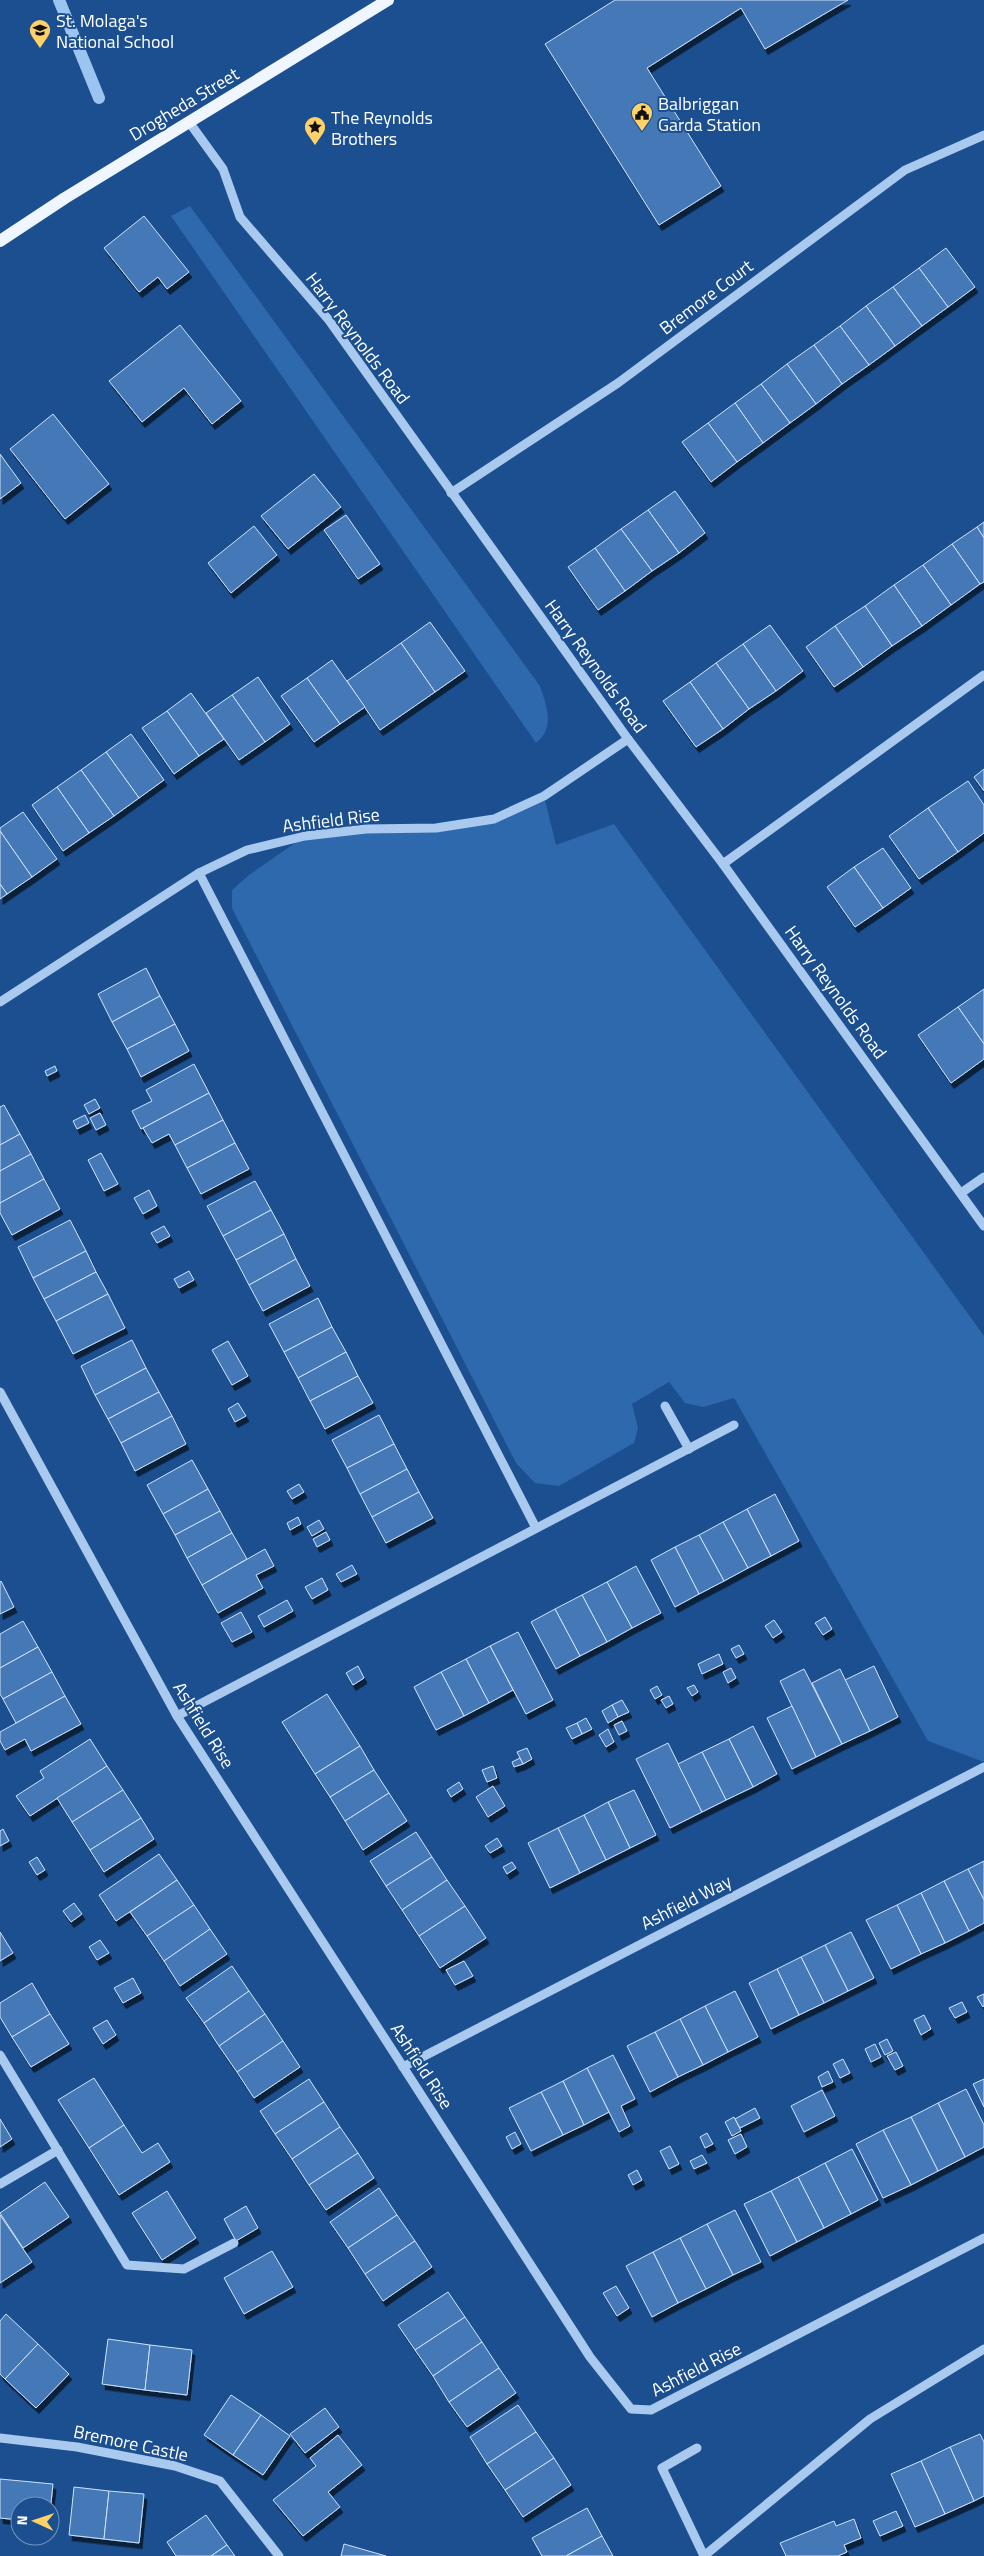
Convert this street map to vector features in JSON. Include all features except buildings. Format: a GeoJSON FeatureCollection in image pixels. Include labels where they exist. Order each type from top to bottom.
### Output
{"type":"FeatureCollection","features":[{"type":"Feature","properties":{"kind":"main road","name":"Drogheda Street"},"geometry":{"type":"LineString","coordinates":[[0,241],[65,198],[388,0]]}},
{"type":"Feature","properties":{"kind":"street","name":"Harry Reynolds Road"},"geometry":{"type":"LineString","coordinates":[[189,122],[223,169],[240,216],[328,319],[628,739],[723,864],[984,1226]]}},
{"type":"Feature","properties":{"kind":"street","name":"Bremore Court"},"geometry":{"type":"LineString","coordinates":[[451,493],[618,383],[905,170],[984,135]]}},
{"type":"Feature","properties":{"kind":"street"},"geometry":{"type":"LineString","coordinates":[[723,864],[984,675]]}},
{"type":"Feature","properties":{"kind":"street","name":"Ashfield Rise"},"geometry":{"type":"LineString","coordinates":[[0,1002],[199,873],[247,850],[305,836],[366,829],[436,828],[494,819],[544,796],[628,739]]}},
{"type":"Feature","properties":{"kind":"street"},"geometry":{"type":"LineString","coordinates":[[199,873],[536,1528]]}},
{"type":"Feature","properties":{"kind":"street"},"geometry":{"type":"LineString","coordinates":[[960,1193],[984,1177]]}},
{"type":"Feature","properties":{"kind":"street","name":"Ashfield Rise"},"geometry":{"type":"LineString","coordinates":[[0,1392],[177,1716],[590,2357],[631,2408],[652,2410],[984,2238]]}},
{"type":"Feature","properties":{"kind":"street"},"geometry":{"type":"LineString","coordinates":[[665,1406],[689,1449]]}},
{"type":"Feature","properties":{"kind":"street"},"geometry":{"type":"LineString","coordinates":[[177,1716],[734,1425]]}},
{"type":"Feature","properties":{"kind":"street","name":"Ashfield Way"},"geometry":{"type":"LineString","coordinates":[[403,2067],[984,1767]]}},
{"type":"Feature","properties":{"kind":"street"},"geometry":{"type":"LineString","coordinates":[[0,2055],[127,2265],[184,2269],[234,2243]]}},
{"type":"Feature","properties":{"kind":"street"},"geometry":{"type":"LineString","coordinates":[[0,2184],[58,2150]]}},
{"type":"Feature","properties":{"kind":"street"},"geometry":{"type":"LineString","coordinates":[[697,2448],[662,2468],[704,2556],[870,2420],[984,2349]]}},
{"type":"Feature","properties":{"kind":"street","name":"Bremore Castle"},"geometry":{"type":"LineString","coordinates":[[0,2438],[77,2447],[175,2466],[220,2481],[279,2556]]}},
{"type":"Feature","properties":{"kind":"shaded area"},"geometry":{"type":"Polygon","coordinates":[[[190,206],[540,686],[547,708],[548,723],[542,737],[536,743],[171,216],[190,206]]]}},
{"type":"Feature","properties":{"kind":"shaded area"},"geometry":{"type":"Polygon","coordinates":[[[544,796],[556,845],[614,824],[984,1336],[984,1762],[928,1741],[734,1398],[703,1407],[685,1403],[669,1382],[632,1404],[638,1428],[634,1443],[559,1486],[535,1483],[516,1463],[232,908],[232,890],[249,875],[305,836],[436,828],[494,819],[544,796]]]}},
{"type":"Feature","properties":{"kind":"waterway"},"geometry":{"type":"LineString","coordinates":[[59,0],[99,98]]}},
{"type":"Feature","properties":{"kind":"place","name":"St. Molaga's National School"},"geometry":{"type":"Point","coordinates":[40,49]}},
{"type":"Feature","properties":{"kind":"place","name":"Balbriggan Garda Station"},"geometry":{"type":"Point","coordinates":[642,132]}},
{"type":"Feature","properties":{"kind":"place","name":"The Reynolds Brothers"},"geometry":{"type":"Point","coordinates":[315,146]}}]}
